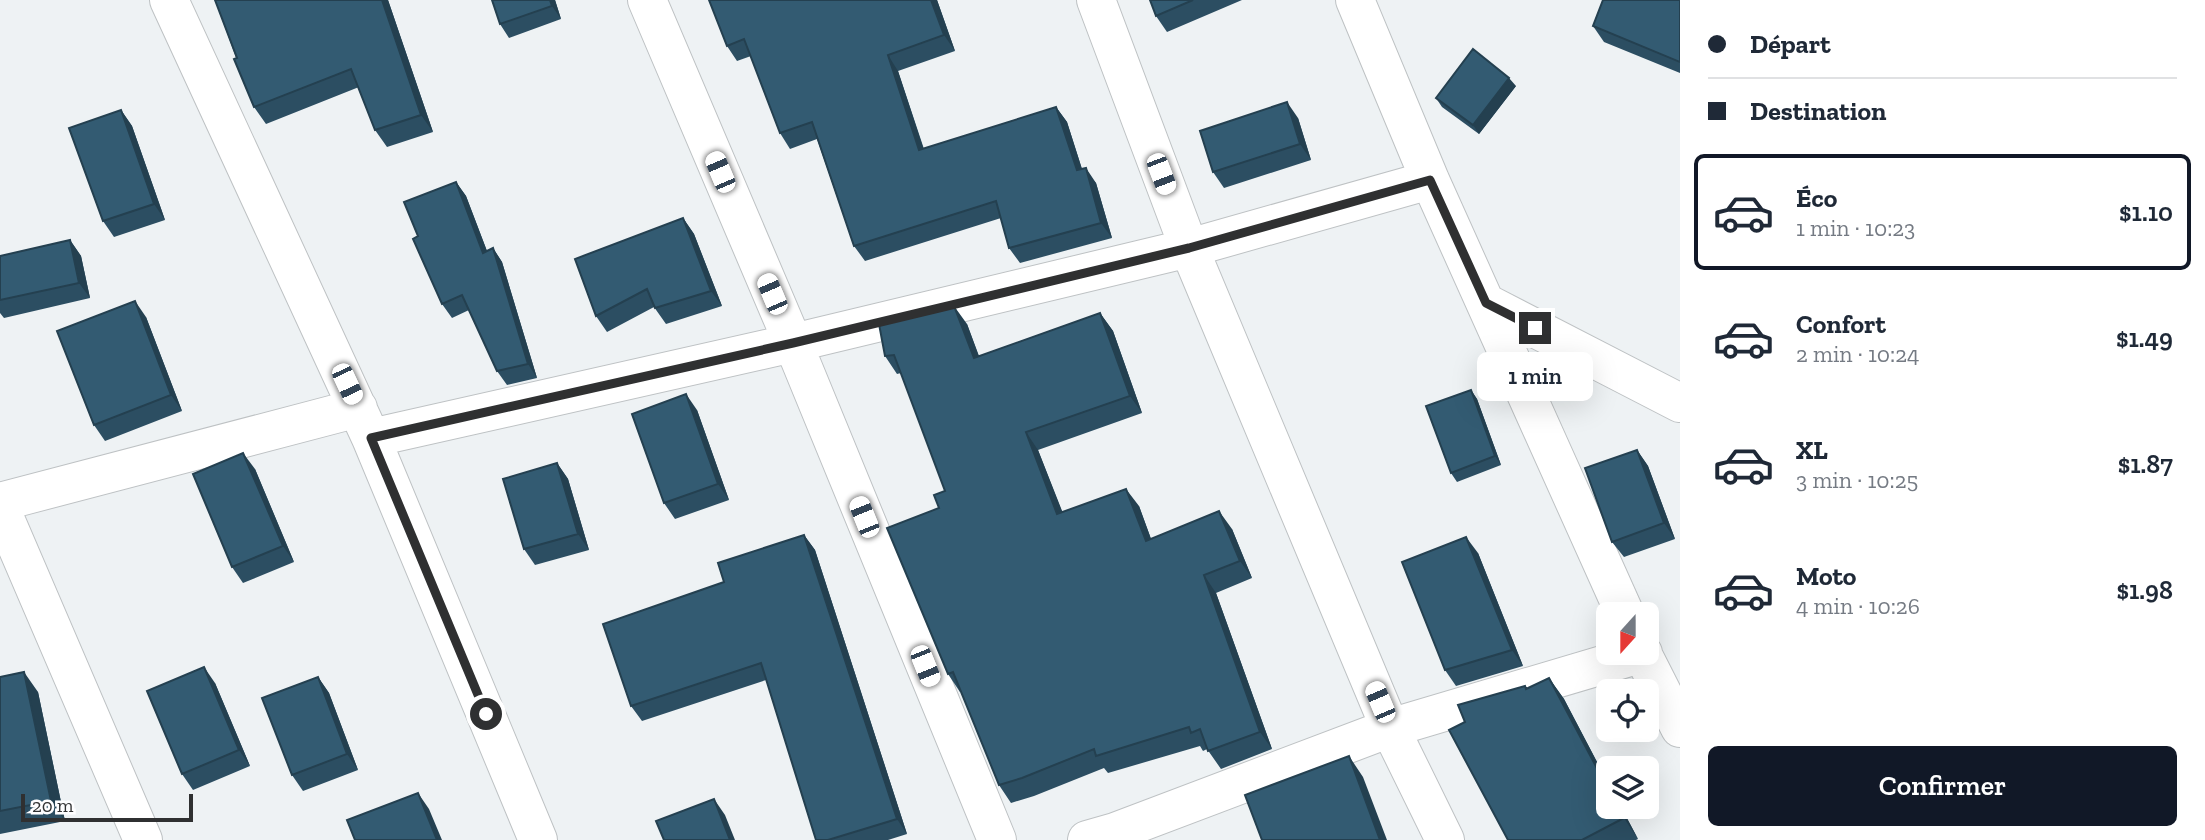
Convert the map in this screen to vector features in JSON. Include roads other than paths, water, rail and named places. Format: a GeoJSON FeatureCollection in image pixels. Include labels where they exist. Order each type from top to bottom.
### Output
{"type":"FeatureCollection","features":[{"type":"Feature","properties":{"kind":"street"},"geometry":{"type":"LineString","coordinates":[[169,0],[365,423],[538,840]]}},
{"type":"Feature","properties":{"kind":"street"},"geometry":{"type":"LineString","coordinates":[[647,0],[793,343],[997,840]]}},
{"type":"Feature","properties":{"kind":"street"},"geometry":{"type":"LineString","coordinates":[[1096,0],[1189,248],[1390,728],[1445,840]]}},
{"type":"Feature","properties":{"kind":"street"},"geometry":{"type":"LineString","coordinates":[[1355,0],[1430,180],[1620,602]]}},
{"type":"Feature","properties":{"kind":"street"},"geometry":{"type":"LineString","coordinates":[[0,502],[365,423],[793,343],[1189,248],[1430,180]]}},
{"type":"Feature","properties":{"kind":"street"},"geometry":{"type":"LineString","coordinates":[[1486,303],[1680,403]]}},
{"type":"Feature","properties":{"kind":"street"},"geometry":{"type":"LineString","coordinates":[[0,507],[143,840]]}},
{"type":"Feature","properties":{"kind":"street"},"geometry":{"type":"LineString","coordinates":[[1087,840],[1115,832],[1390,728],[1602,665]]}},
{"type":"Feature","properties":{"kind":"street"},"geometry":{"type":"LineString","coordinates":[[1648,665],[1680,729]]}}]}
